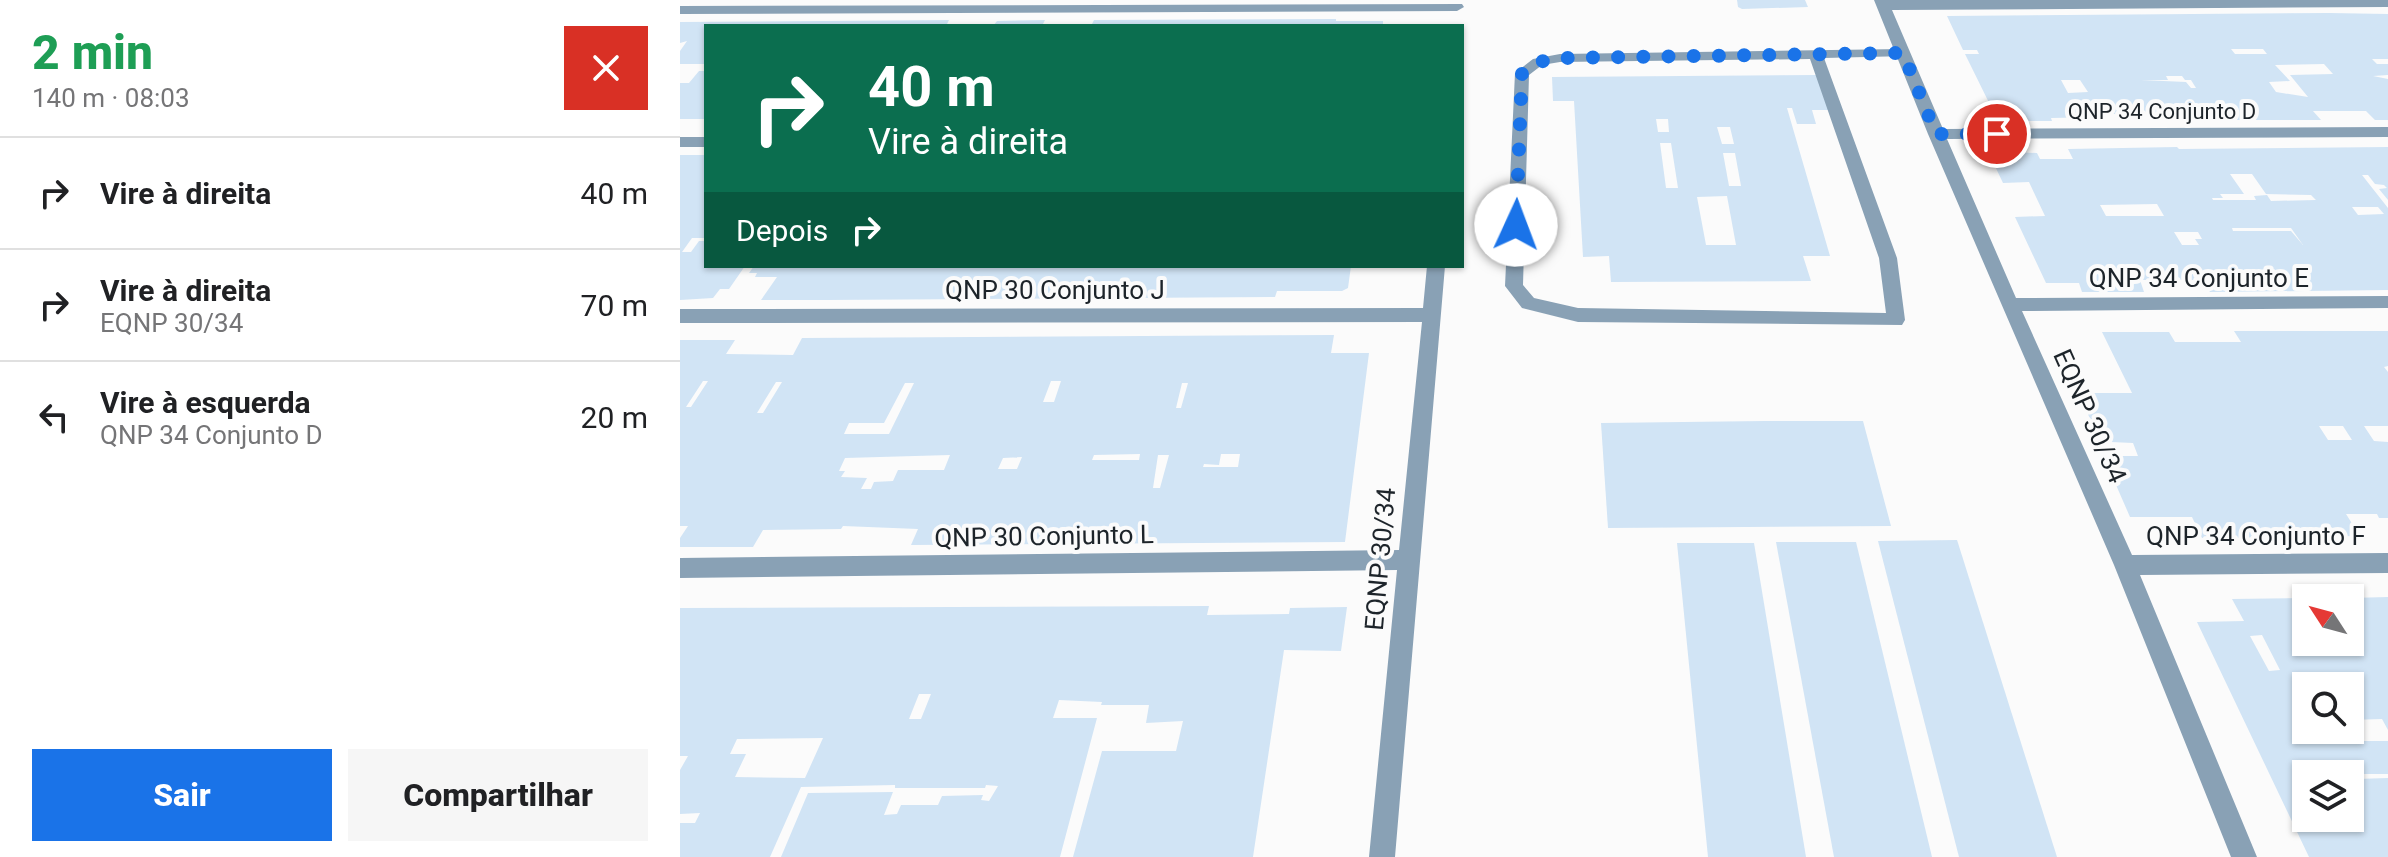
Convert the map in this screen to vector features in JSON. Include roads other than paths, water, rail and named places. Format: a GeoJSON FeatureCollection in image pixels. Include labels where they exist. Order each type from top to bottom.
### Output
{"type":"FeatureCollection","features":[{"type":"Feature","properties":{"kind":"street"},"geometry":{"type":"LineString","coordinates":[[1882,3],[2388,3]]}},
{"type":"Feature","properties":{"kind":"street","name":"EQNP 30/34"},"geometry":{"type":"LineString","coordinates":[[1882,3],[1936,134],[2125,565],[2244,857]]}},
{"type":"Feature","properties":{"kind":"street"},"geometry":{"type":"LineString","coordinates":[[680,10],[1457,4],[1456,24]]}},
{"type":"Feature","properties":{"kind":"street"},"geometry":{"type":"LineString","coordinates":[[1815,54],[1888,258],[1896,320],[1578,315],[1528,303],[1514,286],[1522,73],[1538,62],[1560,58],[1815,54],[1903,53]]}},
{"type":"Feature","properties":{"kind":"street","name":"QNP 34 Conjunto D"},"geometry":{"type":"LineString","coordinates":[[1936,134],[2388,132]]}},
{"type":"Feature","properties":{"kind":"street"},"geometry":{"type":"LineString","coordinates":[[680,142],[704,142]]}},
{"type":"Feature","properties":{"kind":"street","name":"EQNP 30/34"},"geometry":{"type":"LineString","coordinates":[[1382,857],[1436,268]]}},
{"type":"Feature","properties":{"kind":"street","name":"QNP 34 Conjunto E"},"geometry":{"type":"LineString","coordinates":[[2010,305],[2388,302]]}},
{"type":"Feature","properties":{"kind":"street","name":"QNP 30 Conjunto J"},"geometry":{"type":"LineString","coordinates":[[680,316],[1431,315]]}},
{"type":"Feature","properties":{"kind":"street","name":"QNP 30 Conjunto L"},"geometry":{"type":"LineString","coordinates":[[680,568],[1408,560]]}},
{"type":"Feature","properties":{"kind":"street","name":"QNP 34 Conjunto F"},"geometry":{"type":"LineString","coordinates":[[2125,565],[2388,563]]}}]}
